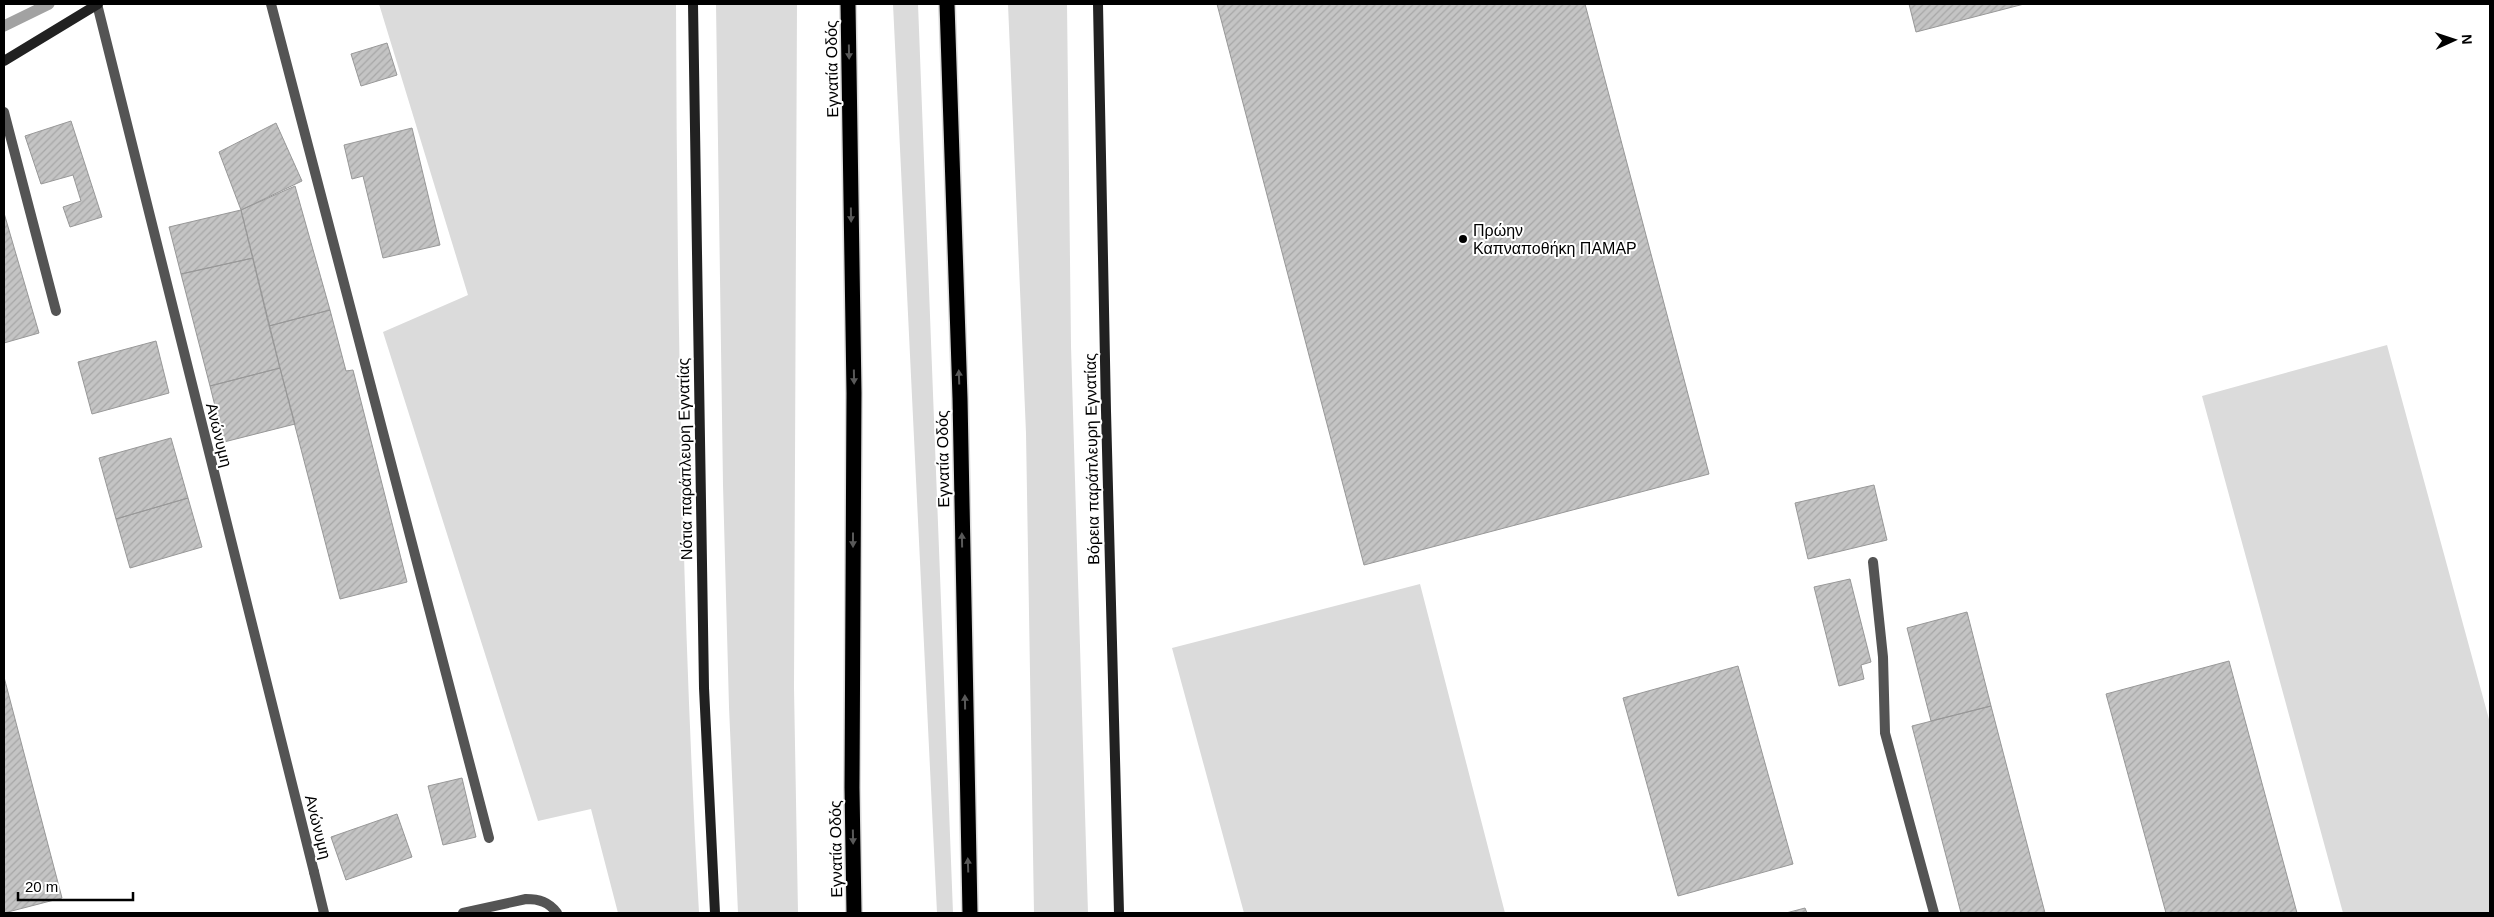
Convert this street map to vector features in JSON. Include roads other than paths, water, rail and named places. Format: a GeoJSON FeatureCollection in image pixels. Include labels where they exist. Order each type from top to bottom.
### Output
{"type":"FeatureCollection","features":[{"type":"Feature","properties":{"kind":"highway","name":"Εγνατία Οδός"},"geometry":{"type":"LineString","coordinates":[[848,4],[854,393],[852,788],[854,913]]}},
{"type":"Feature","properties":{"kind":"highway","name":"Εγνατία Οδός"},"geometry":{"type":"LineString","coordinates":[[947,4],[960,398],[970,913]]}},
{"type":"Feature","properties":{"kind":"street"},"geometry":{"type":"LineString","coordinates":[[4,61],[98,4]]}},
{"type":"Feature","properties":{"kind":"street","name":"Ανώνυμη"},"geometry":{"type":"LineString","coordinates":[[98,4],[324,913]]}},
{"type":"Feature","properties":{"kind":"street"},"geometry":{"type":"LineString","coordinates":[[271,4],[489,838]]}},
{"type":"Feature","properties":{"kind":"street","name":"Νότια παράπλευρη Εγνατίας"},"geometry":{"type":"LineString","coordinates":[[692,4],[704,668],[715,913]]}},
{"type":"Feature","properties":{"kind":"street","name":"Βόρεια παράπλευρη Εγνατίας"},"geometry":{"type":"LineString","coordinates":[[1098,4],[1106,421],[1119,913]]}},
{"type":"Feature","properties":{"kind":"street"},"geometry":{"type":"LineString","coordinates":[[4,112],[56,311]]}},
{"type":"Feature","properties":{"kind":"street"},"geometry":{"type":"LineString","coordinates":[[1873,562],[1883,657],[1885,733],[1934,913]]}},
{"type":"Feature","properties":{"kind":"street"},"geometry":{"type":"LineString","coordinates":[[462,913],[526,899],[537,899],[548,903],[557,913]]}},
{"type":"Feature","properties":{"kind":"waterway"},"geometry":{"type":"LineString","coordinates":[[4,26],[49,4]]}},
{"type":"Feature","properties":{"kind":"place","name":"Πρώην Καπναποθήκη ΠΑΜΑΡ"},"geometry":{"type":"Point","coordinates":[1463,239]}}]}
